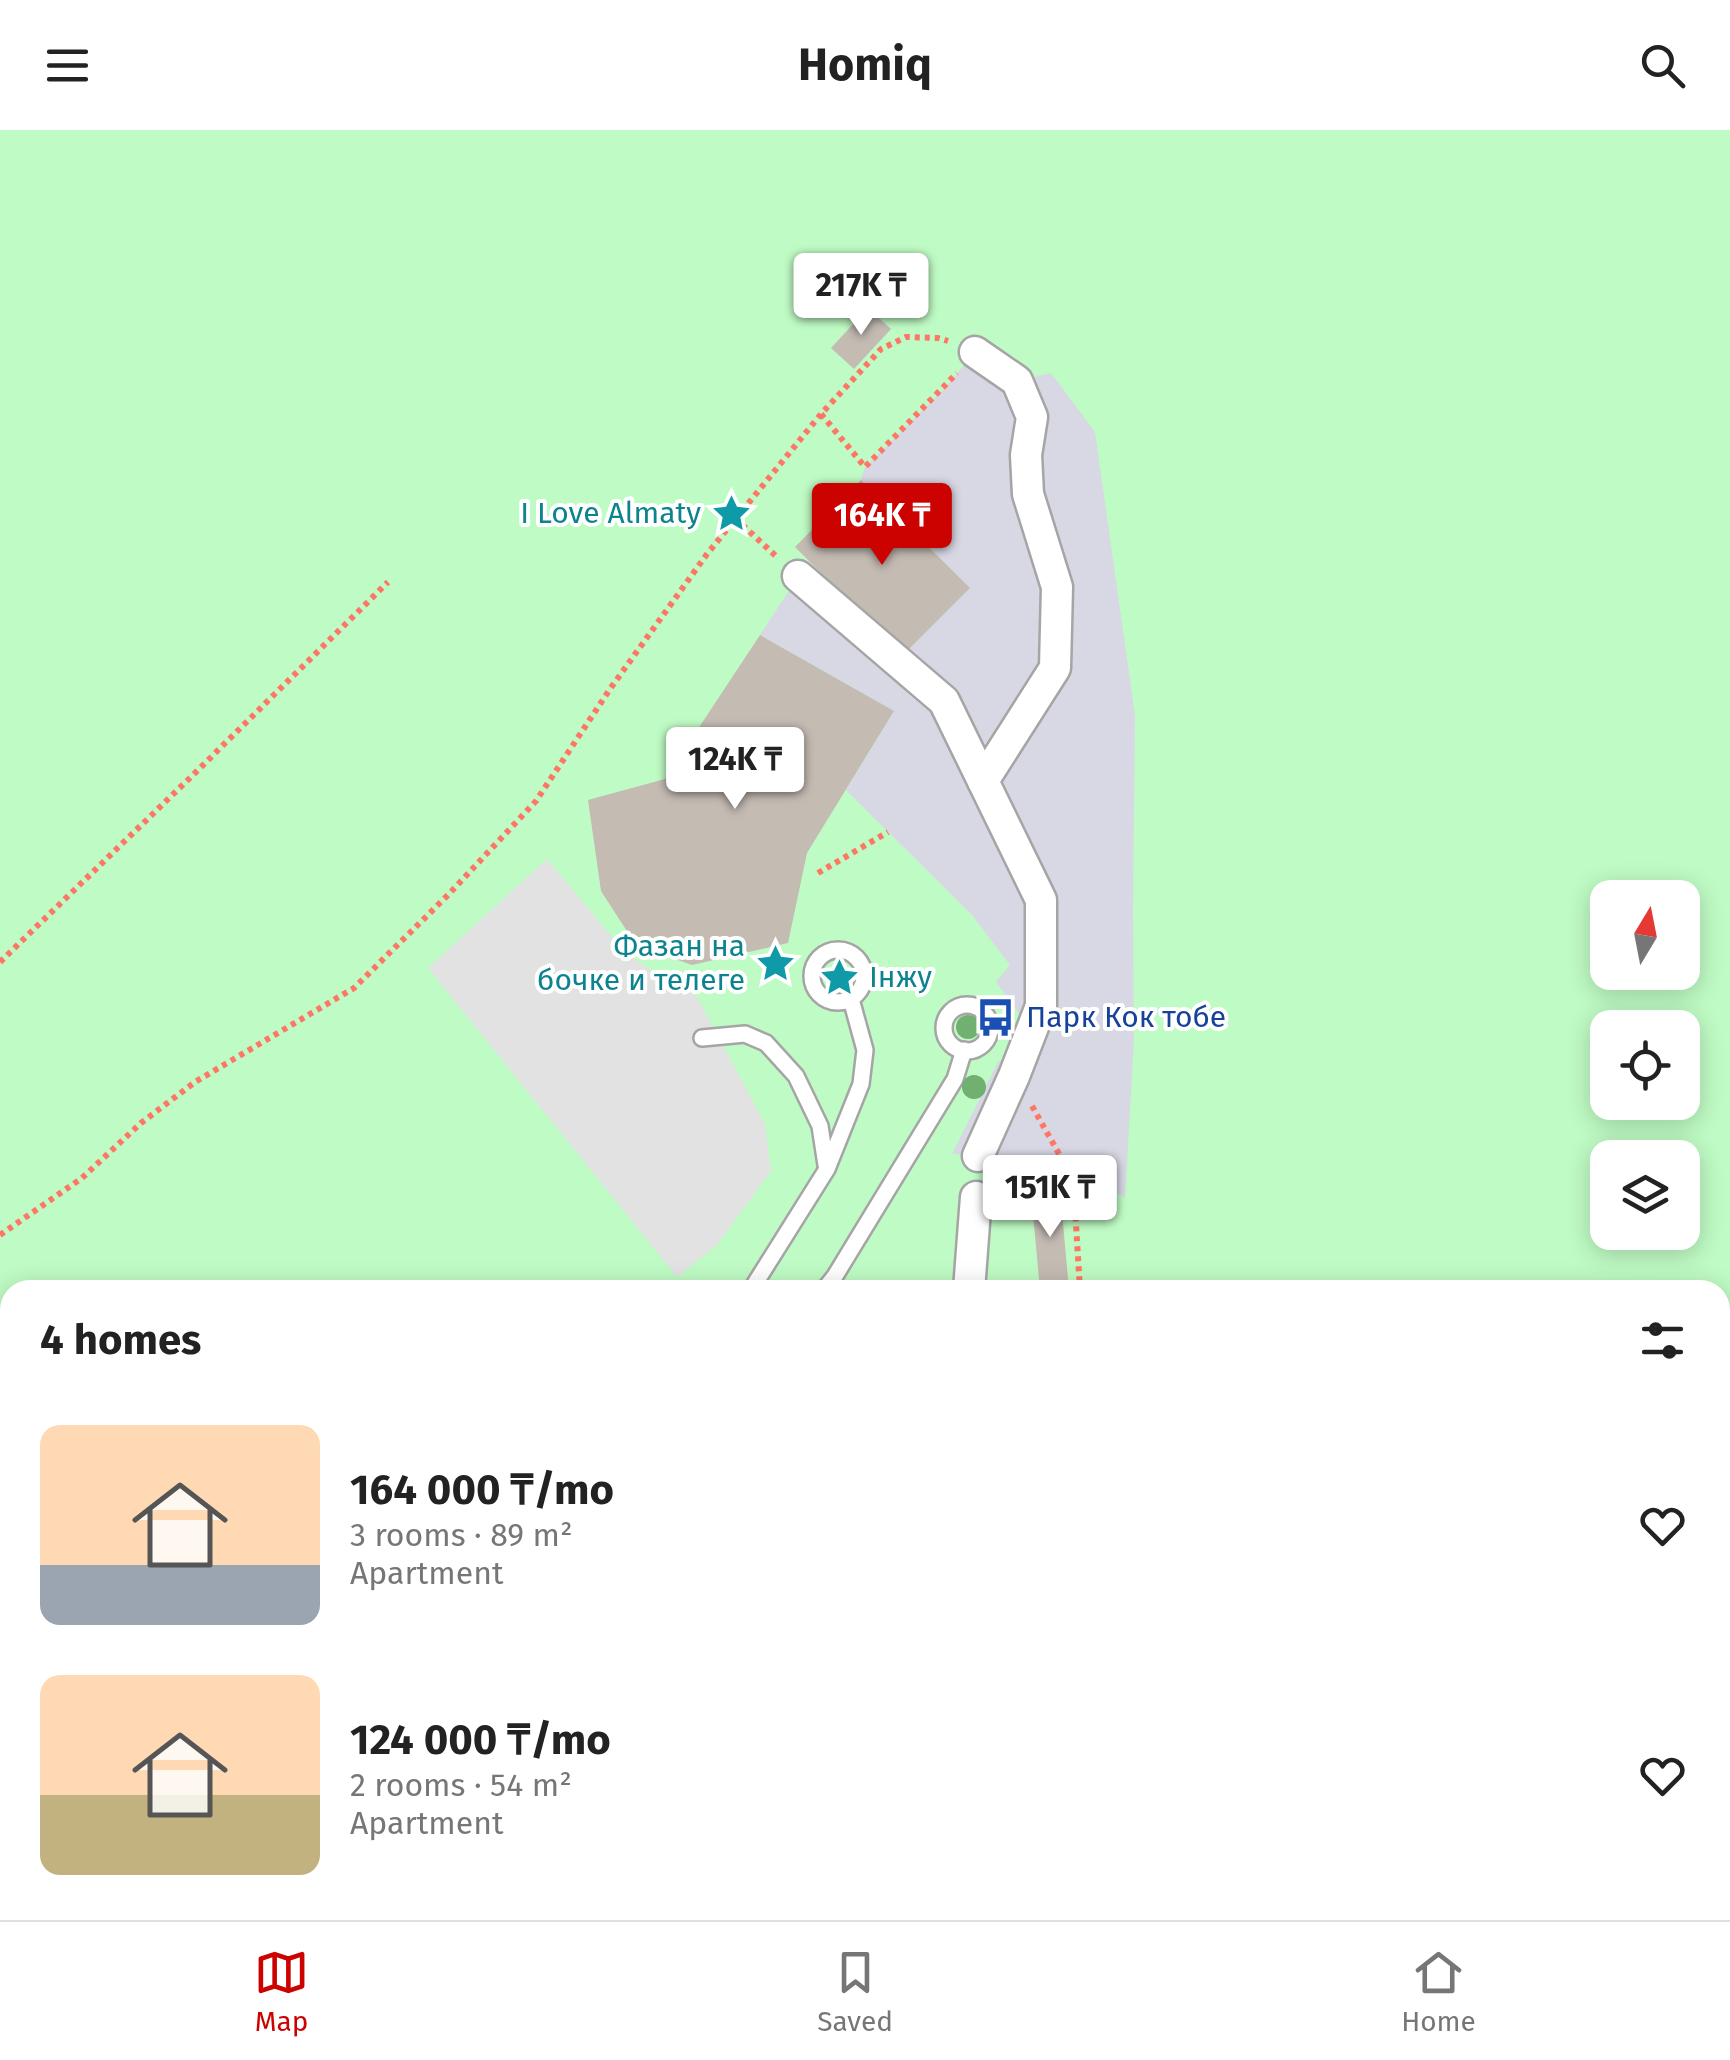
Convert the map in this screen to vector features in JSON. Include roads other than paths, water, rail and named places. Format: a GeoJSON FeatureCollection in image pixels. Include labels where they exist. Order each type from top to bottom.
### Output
{"type":"FeatureCollection","features":[{"type":"Feature","properties":{"kind":"street"},"geometry":{"type":"LineString","coordinates":[[976,352],[1017,381],[1032,416],[1026,455],[1028,494],[1057,587],[1055,668],[983,781]]}},
{"type":"Feature","properties":{"kind":"street"},"geometry":{"type":"LineString","coordinates":[[798,576],[944,701],[1042,900],[1041,1006],[978,1156]]}},
{"type":"Feature","properties":{"kind":"street"},"geometry":{"type":"LineString","coordinates":[[970,1280],[976,1196]]}},
{"type":"Feature","properties":{"kind":"lane"},"geometry":{"type":"LineString","coordinates":[[757,1280],[827,1169],[861,1084],[864,1050],[851,999]]}},
{"type":"Feature","properties":{"kind":"lane"},"geometry":{"type":"LineString","coordinates":[[702,1038],[744,1034],[766,1043],[796,1076],[820,1126],[827,1169]]}},
{"type":"Feature","properties":{"kind":"lane"},"geometry":{"type":"LineString","coordinates":[[832,1280],[955,1079],[964,1050]]}},
{"type":"Feature","properties":{"kind":"place","name":"I Love Almaty"},"geometry":{"type":"Point","coordinates":[731,513]}},
{"type":"Feature","properties":{"kind":"place","name":"Фазан на бочке и телеге"},"geometry":{"type":"Point","coordinates":[775,963]}},
{"type":"Feature","properties":{"kind":"place","name":"Інжу"},"geometry":{"type":"Point","coordinates":[839,977]}},
{"type":"Feature","properties":{"kind":"place","name":"Парк Кок тобе"},"geometry":{"type":"Point","coordinates":[996,1017]}}]}
